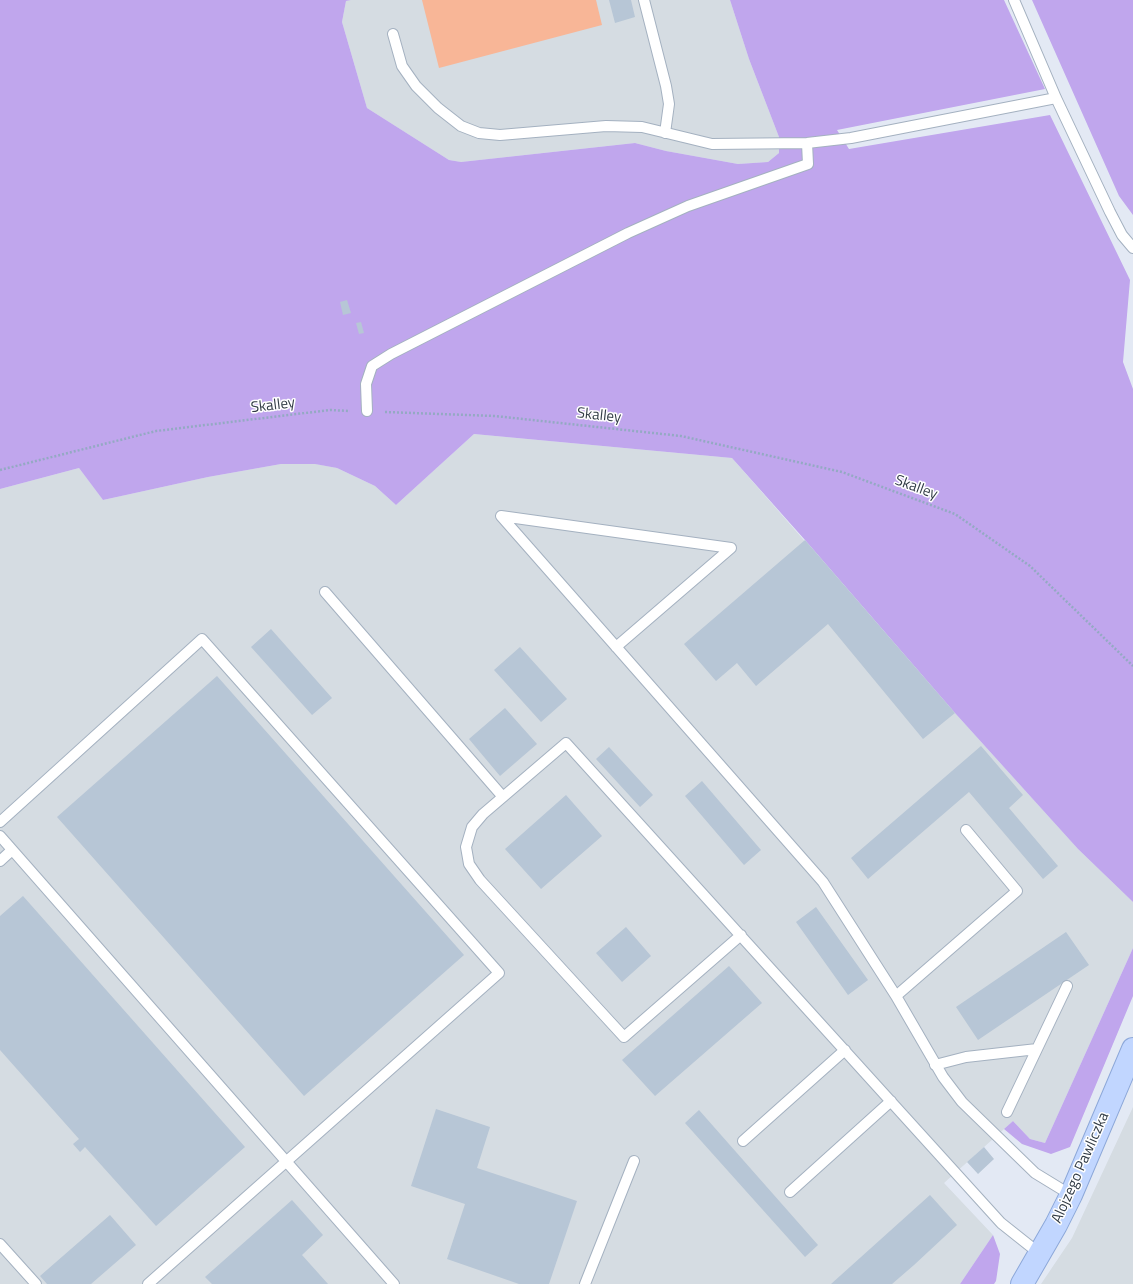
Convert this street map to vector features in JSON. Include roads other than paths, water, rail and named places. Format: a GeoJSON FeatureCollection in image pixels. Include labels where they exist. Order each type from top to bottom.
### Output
{"type":"FeatureCollection","features":[{"type":"Feature","properties":{"kind":"street","name":"Alojzego Pawliczka"},"geometry":{"type":"LineString","coordinates":[[1022,1284],[1040,1254],[1071,1195],[1133,1049]]}},
{"type":"Feature","properties":{"kind":"lane"},"geometry":{"type":"LineString","coordinates":[[644,0],[666,86],[669,104],[665,133]]}},
{"type":"Feature","properties":{"kind":"lane"},"geometry":{"type":"LineString","coordinates":[[1014,0],[1056,98],[1110,212],[1122,235],[1133,248]]}},
{"type":"Feature","properties":{"kind":"lane"},"geometry":{"type":"LineString","coordinates":[[393,34],[402,66],[416,86],[438,108],[460,126],[479,133],[500,135],[606,126],[642,127],[712,144],[807,143],[851,138],[1056,98]]}},
{"type":"Feature","properties":{"kind":"lane"},"geometry":{"type":"LineString","coordinates":[[367,411],[366,384],[372,366],[391,354],[628,233],[688,206],[808,164],[807,143]]}},
{"type":"Feature","properties":{"kind":"lane"},"geometry":{"type":"LineString","coordinates":[[616,647],[731,548],[501,516],[616,647],[823,882],[896,996],[935,1064],[962,1102],[1035,1173],[1071,1195]]}},
{"type":"Feature","properties":{"kind":"lane"},"geometry":{"type":"LineString","coordinates":[[325,592],[503,797]]}},
{"type":"Feature","properties":{"kind":"lane"},"geometry":{"type":"LineString","coordinates":[[0,822],[202,639],[499,974],[148,1284]]}},
{"type":"Feature","properties":{"kind":"lane"},"geometry":{"type":"LineString","coordinates":[[741,935],[624,1037],[480,880],[469,864],[466,847],[472,827],[483,814],[566,743],[741,935],[1001,1223],[1040,1254]]}},
{"type":"Feature","properties":{"kind":"lane"},"geometry":{"type":"LineString","coordinates":[[896,996],[1017,891],[966,830]]}},
{"type":"Feature","properties":{"kind":"lane"},"geometry":{"type":"LineString","coordinates":[[0,836],[394,1284]]}},
{"type":"Feature","properties":{"kind":"lane"},"geometry":{"type":"LineString","coordinates":[[0,861],[12,850]]}},
{"type":"Feature","properties":{"kind":"lane"},"geometry":{"type":"LineString","coordinates":[[1007,1112],[1067,986]]}},
{"type":"Feature","properties":{"kind":"lane"},"geometry":{"type":"LineString","coordinates":[[935,1064],[966,1057],[1037,1049]]}},
{"type":"Feature","properties":{"kind":"lane"},"geometry":{"type":"LineString","coordinates":[[743,1141],[845,1050]]}},
{"type":"Feature","properties":{"kind":"lane"},"geometry":{"type":"LineString","coordinates":[[790,1192],[891,1101]]}},
{"type":"Feature","properties":{"kind":"lane"},"geometry":{"type":"LineString","coordinates":[[585,1284],[634,1161]]}},
{"type":"Feature","properties":{"kind":"lane"},"geometry":{"type":"LineString","coordinates":[[0,1244],[36,1284]]}}]}
